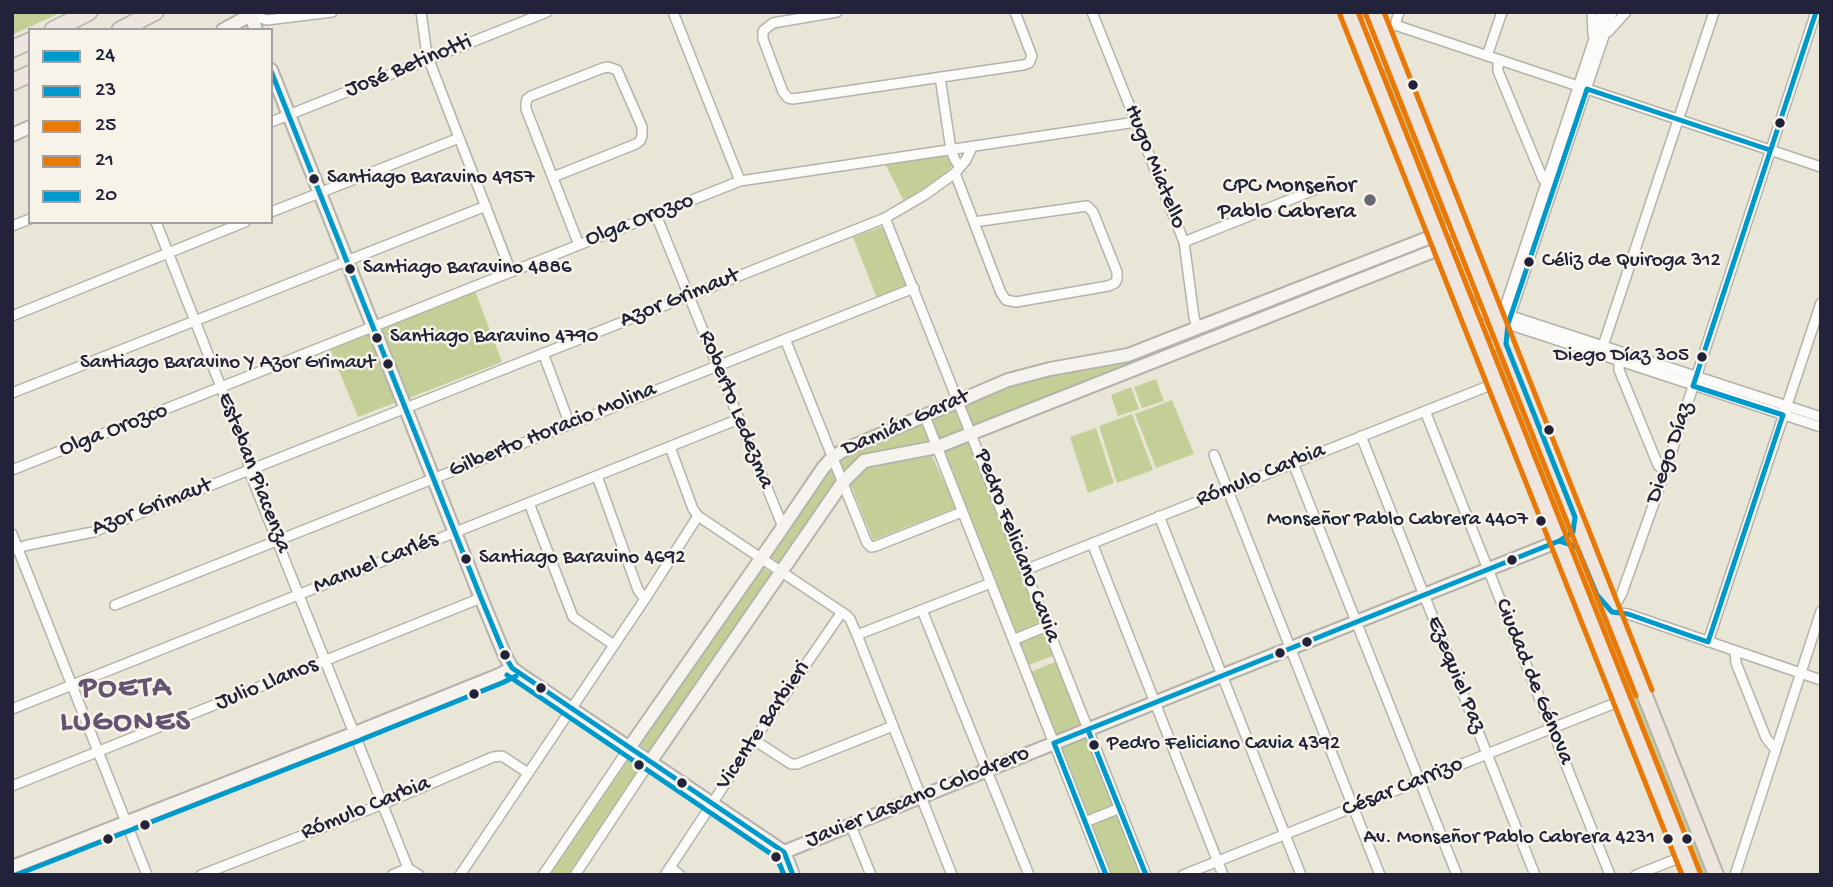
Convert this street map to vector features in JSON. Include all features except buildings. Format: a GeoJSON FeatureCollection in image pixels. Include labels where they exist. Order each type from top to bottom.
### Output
{"type":"FeatureCollection","features":[{"type":"Feature","properties":{"kind":"highway"},"geometry":{"type":"LineString","coordinates":[[58,28],[89,12]]}},
{"type":"Feature","properties":{"kind":"highway"},"geometry":{"type":"LineString","coordinates":[[124,28],[155,12]]}},
{"type":"Feature","properties":{"kind":"highway"},"geometry":{"type":"LineString","coordinates":[[12,49],[28,42]]}},
{"type":"Feature","properties":{"kind":"highway"},"geometry":{"type":"LineString","coordinates":[[12,82],[28,75]]}},
{"type":"Feature","properties":{"kind":"main road"},"geometry":{"type":"LineString","coordinates":[[1348,12],[1692,875]]}},
{"type":"Feature","properties":{"kind":"main road"},"geometry":{"type":"LineString","coordinates":[[1357,36],[1361,12]]}},
{"type":"Feature","properties":{"kind":"main road"},"geometry":{"type":"LineString","coordinates":[[1357,36],[1370,22],[1373,12]]}},
{"type":"Feature","properties":{"kind":"main road"},"geometry":{"type":"LineString","coordinates":[[1373,12],[1389,29],[1416,117],[1462,232],[1501,318],[1506,344],[1716,875]]}},
{"type":"Feature","properties":{"kind":"main road"},"geometry":{"type":"LineString","coordinates":[[227,28],[253,14]]}},
{"type":"Feature","properties":{"kind":"main road"},"geometry":{"type":"LineString","coordinates":[[1357,36],[1379,49],[1401,101],[1416,117]]}},
{"type":"Feature","properties":{"kind":"main road"},"geometry":{"type":"LineString","coordinates":[[273,75],[481,598],[512,668],[784,852],[793,875]]}},
{"type":"Feature","properties":{"kind":"main road"},"geometry":{"type":"LineString","coordinates":[[12,135],[28,128]]}},
{"type":"Feature","properties":{"kind":"main road","name":"Damián Garat"},"geometry":{"type":"LineString","coordinates":[[650,762],[843,482],[859,465],[868,460],[937,447],[1169,355],[1462,232]]}},
{"type":"Feature","properties":{"kind":"main road","name":"Damián Garat"},"geometry":{"type":"LineString","coordinates":[[629,748],[823,468],[844,450],[924,414],[1018,377],[1119,358],[1439,241]]}},
{"type":"Feature","properties":{"kind":"main road"},"geometry":{"type":"LineString","coordinates":[[1559,541],[1573,532],[1575,517]]}},
{"type":"Feature","properties":{"kind":"main road"},"geometry":{"type":"LineString","coordinates":[[1559,541],[1577,547],[1597,595],[1612,612]]}},
{"type":"Feature","properties":{"kind":"main road","name":"Javier Lascano Colodrero"},"geometry":{"type":"LineString","coordinates":[[784,852],[1559,541]]}},
{"type":"Feature","properties":{"kind":"main road"},"geometry":{"type":"LineString","coordinates":[[12,867],[355,733],[512,668]]}},
{"type":"Feature","properties":{"kind":"street"},"geometry":{"type":"LineString","coordinates":[[253,14],[267,20],[332,12]]}},
{"type":"Feature","properties":{"kind":"street"},"geometry":{"type":"LineString","coordinates":[[421,12],[429,60],[512,272]]}},
{"type":"Feature","properties":{"kind":"street","name":"José Betinotti"},"geometry":{"type":"LineString","coordinates":[[273,121],[547,12]]}},
{"type":"Feature","properties":{"kind":"street"},"geometry":{"type":"LineString","coordinates":[[673,12],[740,181]]}},
{"type":"Feature","properties":{"kind":"street"},"geometry":{"type":"LineString","coordinates":[[837,12],[773,23],[763,31],[763,39],[783,92],[788,98],[1030,63],[1032,52],[1015,12]]}},
{"type":"Feature","properties":{"kind":"street","name":"Hugo Miatello"},"geometry":{"type":"LineString","coordinates":[[1091,12],[1184,242],[1197,328]]}},
{"type":"Feature","properties":{"kind":"street"},"geometry":{"type":"LineString","coordinates":[[1399,12],[1389,29],[1487,56],[1821,167]]}},
{"type":"Feature","properties":{"kind":"street"},"geometry":{"type":"LineString","coordinates":[[1487,56],[1502,12]]}},
{"type":"Feature","properties":{"kind":"street"},"geometry":{"type":"LineString","coordinates":[[1592,12],[1593,42]]}},
{"type":"Feature","properties":{"kind":"street"},"geometry":{"type":"LineString","coordinates":[[1582,88],[1603,12]]}},
{"type":"Feature","properties":{"kind":"street"},"geometry":{"type":"LineString","coordinates":[[1489,366],[1489,351],[1582,88],[1612,12]]}},
{"type":"Feature","properties":{"kind":"street"},"geometry":{"type":"LineString","coordinates":[[1604,36],[1626,12]]}},
{"type":"Feature","properties":{"kind":"street"},"geometry":{"type":"LineString","coordinates":[[1601,351],[1714,12]]}},
{"type":"Feature","properties":{"kind":"street","name":"Diego Díaz"},"geometry":{"type":"LineString","coordinates":[[1612,612],[1622,593],[1665,472],[1816,12]]}},
{"type":"Feature","properties":{"kind":"street"},"geometry":{"type":"LineString","coordinates":[[1498,60],[1498,71],[1542,176],[1550,184]]}},
{"type":"Feature","properties":{"kind":"street"},"geometry":{"type":"LineString","coordinates":[[553,177],[640,141],[642,127],[617,70],[603,68],[527,99],[526,109],[579,244]]}},
{"type":"Feature","properties":{"kind":"street"},"geometry":{"type":"LineString","coordinates":[[940,77],[951,150],[974,222],[1006,300],[1016,302],[1108,286],[1117,279],[1117,272],[1093,212],[1087,206],[974,222]]}},
{"type":"Feature","properties":{"kind":"street","name":"Olga Orozco"},"geometry":{"type":"LineString","coordinates":[[12,470],[740,181],[1136,122]]}},
{"type":"Feature","properties":{"kind":"street"},"geometry":{"type":"LineString","coordinates":[[273,211],[459,138]]}},
{"type":"Feature","properties":{"kind":"street","name":"Azor Grimaut"},"geometry":{"type":"LineString","coordinates":[[15,549],[93,532],[885,218],[926,194],[957,170],[972,147]]}},
{"type":"Feature","properties":{"kind":"street"},"geometry":{"type":"LineString","coordinates":[[1184,242],[1319,188]]}},
{"type":"Feature","properties":{"kind":"street"},"geometry":{"type":"LineString","coordinates":[[12,393],[486,206]]}},
{"type":"Feature","properties":{"kind":"street","name":"Roberto Ledezma"},"geometry":{"type":"LineString","coordinates":[[656,215],[783,527]]}},
{"type":"Feature","properties":{"kind":"street","name":"Pedro Feliciano Cavia"},"geometry":{"type":"LineString","coordinates":[[885,218],[1146,875]]}},
{"type":"Feature","properties":{"kind":"street","name":"Esteban Piacenza"},"geometry":{"type":"LineString","coordinates":[[157,224],[245,448],[249,469],[408,868]]}},
{"type":"Feature","properties":{"kind":"street"},"geometry":{"type":"LineString","coordinates":[[12,316],[240,224]]}},
{"type":"Feature","properties":{"kind":"street"},"geometry":{"type":"LineString","coordinates":[[1457,285],[1476,311],[1785,411],[1821,427]]}},
{"type":"Feature","properties":{"kind":"street","name":"Gilberto Horacio Molina"},"geometry":{"type":"LineString","coordinates":[[115,605],[914,288]]}},
{"type":"Feature","properties":{"kind":"street"},"geometry":{"type":"LineString","coordinates":[[1709,642],[1821,303]]}},
{"type":"Feature","properties":{"kind":"street"},"geometry":{"type":"LineString","coordinates":[[785,340],[867,543],[871,547],[962,512]]}},
{"type":"Feature","properties":{"kind":"street"},"geometry":{"type":"LineString","coordinates":[[1164,341],[1169,355]]}},
{"type":"Feature","properties":{"kind":"street"},"geometry":{"type":"LineString","coordinates":[[1601,351],[1619,362],[1695,382]]}},
{"type":"Feature","properties":{"kind":"street"},"geometry":{"type":"LineString","coordinates":[[542,353],[570,425]]}},
{"type":"Feature","properties":{"kind":"street"},"geometry":{"type":"LineString","coordinates":[[1619,362],[1619,370],[1658,465],[1665,472]]}},
{"type":"Feature","properties":{"kind":"street","name":"Rómulo Carbia"},"geometry":{"type":"LineString","coordinates":[[1025,570],[1496,383]]}},
{"type":"Feature","properties":{"kind":"street","name":"Ciudad de Génova"},"geometry":{"type":"LineString","coordinates":[[1425,411],[1610,875]]}},
{"type":"Feature","properties":{"kind":"street"},"geometry":{"type":"LineString","coordinates":[[1785,411],[1821,417]]}},
{"type":"Feature","properties":{"kind":"street","name":"Pedro Feliciano Cavia"},"geometry":{"type":"LineString","coordinates":[[924,414],[1106,875]]}},
{"type":"Feature","properties":{"kind":"street","name":"Manuel Carlés"},"geometry":{"type":"LineString","coordinates":[[12,709],[739,419]]}},
{"type":"Feature","properties":{"kind":"street","name":"Ezequiel Paz"},"geometry":{"type":"LineString","coordinates":[[1361,436],[1535,875]]}},
{"type":"Feature","properties":{"kind":"street"},"geometry":{"type":"LineString","coordinates":[[670,447],[698,516],[850,619],[952,875]]}},
{"type":"Feature","properties":{"kind":"street"},"geometry":{"type":"LineString","coordinates":[[1214,455],[1380,875]]}},
{"type":"Feature","properties":{"kind":"street"},"geometry":{"type":"LineString","coordinates":[[1293,463],[1457,875]]}},
{"type":"Feature","properties":{"kind":"street"},"geometry":{"type":"LineString","coordinates":[[597,476],[638,590],[645,599]]}},
{"type":"Feature","properties":{"kind":"street"},"geometry":{"type":"LineString","coordinates":[[529,503],[573,617],[614,645]]}},
{"type":"Feature","properties":{"kind":"street"},"geometry":{"type":"LineString","coordinates":[[460,875],[698,516]]}},
{"type":"Feature","properties":{"kind":"street"},"geometry":{"type":"LineString","coordinates":[[1159,516],[1301,875]]}},
{"type":"Feature","properties":{"kind":"street"},"geometry":{"type":"LineString","coordinates":[[12,534],[15,549],[147,875]]}},
{"type":"Feature","properties":{"kind":"street"},"geometry":{"type":"LineString","coordinates":[[1092,543],[1223,875]]}},
{"type":"Feature","properties":{"kind":"street"},"geometry":{"type":"LineString","coordinates":[[857,635],[991,583]]}},
{"type":"Feature","properties":{"kind":"street","name":"Julio Llanos"},"geometry":{"type":"LineString","coordinates":[[12,786],[481,598]]}},
{"type":"Feature","properties":{"kind":"street"},"geometry":{"type":"LineString","coordinates":[[922,610],[1029,875]]}},
{"type":"Feature","properties":{"kind":"street"},"geometry":{"type":"LineString","coordinates":[[1735,875],[1821,611]]}},
{"type":"Feature","properties":{"kind":"street","name":"Vicente Barbieri"},"geometry":{"type":"LineString","coordinates":[[667,871],[842,612]]}},
{"type":"Feature","properties":{"kind":"street"},"geometry":{"type":"LineString","coordinates":[[1612,612],[1628,614],[1821,680]]}},
{"type":"Feature","properties":{"kind":"street"},"geometry":{"type":"LineString","coordinates":[[1013,640],[1048,626]]}},
{"type":"Feature","properties":{"kind":"street"},"geometry":{"type":"LineString","coordinates":[[1735,651],[1736,663],[1766,738],[1776,750]]}},
{"type":"Feature","properties":{"kind":"street","name":"César Carrizo"},"geometry":{"type":"LineString","coordinates":[[1182,875],[1623,700]]}},
{"type":"Feature","properties":{"kind":"street"},"geometry":{"type":"LineString","coordinates":[[754,740],[791,764],[797,764],[893,726]]}},
{"type":"Feature","properties":{"kind":"street","name":"Damián Garat"},"geometry":{"type":"LineString","coordinates":[[543,875],[629,748]]}},
{"type":"Feature","properties":{"kind":"street","name":"Rómulo Carbia"},"geometry":{"type":"LineString","coordinates":[[201,875],[383,804],[494,757],[502,757],[528,773]]}},
{"type":"Feature","properties":{"kind":"street","name":"Damián Garat"},"geometry":{"type":"LineString","coordinates":[[575,875],[650,762]]}},
{"type":"Feature","properties":{"kind":"street"},"geometry":{"type":"LineString","coordinates":[[1085,822],[1120,808]]}},
{"type":"Feature","properties":{"kind":"street"},"geometry":{"type":"LineString","coordinates":[[851,826],[871,875]]}},
{"type":"Feature","properties":{"kind":"street"},"geometry":{"type":"LineString","coordinates":[[1636,875],[1684,856]]}},
{"type":"Feature","properties":{"kind":"street"},"geometry":{"type":"LineString","coordinates":[[392,875],[408,868],[419,875]]}},
{"type":"Feature","properties":{"kind":"street"},"geometry":{"type":"LineString","coordinates":[[667,871],[680,875]]}},
{"type":"Feature","properties":{"kind":"green space"},"geometry":{"type":"Polygon","coordinates":[[[62,12],[12,35],[12,14],[62,12]]]}},
{"type":"Feature","properties":{"kind":"green space"},"geometry":{"type":"Polygon","coordinates":[[[1368,45],[1380,57],[1419,139],[1450,218],[1446,223],[1440,223],[1368,45]]]}},
{"type":"Feature","properties":{"kind":"green space"},"geometry":{"type":"Polygon","coordinates":[[[942,155],[949,158],[952,166],[946,174],[904,201],[885,164],[942,155]]]}},
{"type":"Feature","properties":{"kind":"green space"},"geometry":{"type":"Polygon","coordinates":[[[881,227],[906,282],[905,287],[877,298],[853,237],[881,227]]]}},
{"type":"Feature","properties":{"kind":"green space"},"geometry":{"type":"Polygon","coordinates":[[[1432,242],[1434,246],[978,427],[972,423],[965,408],[966,401],[1007,384],[1098,365],[1432,242]]]}},
{"type":"Feature","properties":{"kind":"green space"},"geometry":{"type":"Polygon","coordinates":[[[475,291],[502,362],[409,398],[382,327],[475,291]]]}},
{"type":"Feature","properties":{"kind":"green space"},"geometry":{"type":"Polygon","coordinates":[[[372,333],[399,401],[358,417],[330,349],[372,333]]]}},
{"type":"Feature","properties":{"kind":"green space"},"geometry":{"type":"Polygon","coordinates":[[[1499,344],[1569,518],[1569,526],[1564,535],[1499,373],[1494,354],[1499,344]]]}},
{"type":"Feature","properties":{"kind":"green space"},"geometry":{"type":"Polygon","coordinates":[[[1156,379],[1164,401],[1142,408],[1134,387],[1156,379]]]}},
{"type":"Feature","properties":{"kind":"green space"},"geometry":{"type":"Polygon","coordinates":[[[1131,387],[1139,409],[1118,416],[1111,395],[1131,387]]]}},
{"type":"Feature","properties":{"kind":"green space"},"geometry":{"type":"Polygon","coordinates":[[[1172,400],[1194,454],[1156,468],[1135,414],[1172,400]]]}},
{"type":"Feature","properties":{"kind":"green space"},"geometry":{"type":"Polygon","coordinates":[[[954,407],[958,408],[965,426],[964,433],[944,441],[939,438],[931,419],[954,407]]]}},
{"type":"Feature","properties":{"kind":"green space"},"geometry":{"type":"Polygon","coordinates":[[[1132,414],[1153,470],[1117,483],[1099,426],[1132,414]]]}},
{"type":"Feature","properties":{"kind":"green space"},"geometry":{"type":"Polygon","coordinates":[[[923,422],[930,444],[845,473],[843,471],[838,460],[923,422]]]}},
{"type":"Feature","properties":{"kind":"green space"},"geometry":{"type":"Polygon","coordinates":[[[1096,428],[1114,483],[1088,493],[1070,437],[1096,428]]]}},
{"type":"Feature","properties":{"kind":"green space"},"geometry":{"type":"Polygon","coordinates":[[[969,440],[1055,655],[1029,665],[942,451],[969,440]]]}},
{"type":"Feature","properties":{"kind":"green space"},"geometry":{"type":"Polygon","coordinates":[[[932,456],[956,508],[873,540],[850,483],[866,466],[932,456]]]}},
{"type":"Feature","properties":{"kind":"green space"},"geometry":{"type":"Polygon","coordinates":[[[829,466],[833,468],[836,486],[781,565],[768,555],[829,466]]]}},
{"type":"Feature","properties":{"kind":"green space"},"geometry":{"type":"Polygon","coordinates":[[[1570,552],[1577,557],[1594,597],[1610,623],[1712,875],[1697,875],[1570,552]]]}},
{"type":"Feature","properties":{"kind":"green space"},"geometry":{"type":"Polygon","coordinates":[[[761,566],[774,575],[652,753],[639,744],[761,566]]]}},
{"type":"Feature","properties":{"kind":"green space"},"geometry":{"type":"Polygon","coordinates":[[[1058,661],[1084,725],[1055,737],[1030,672],[1058,661]]]}},
{"type":"Feature","properties":{"kind":"green space"},"geometry":{"type":"Polygon","coordinates":[[[1088,736],[1116,807],[1087,818],[1060,748],[1088,736]]]}},
{"type":"Feature","properties":{"kind":"green space"},"geometry":{"type":"Polygon","coordinates":[[[630,757],[643,766],[568,875],[549,875],[630,757]]]}},
{"type":"Feature","properties":{"kind":"green space"},"geometry":{"type":"Polygon","coordinates":[[[1118,812],[1143,875],[1110,875],[1089,823],[1118,812]]]}},
{"type":"Feature","properties":{"kind":"transit line","name":"21"},"geometry":{"type":"LineString","coordinates":[[1358,12],[1700,872]]}},
{"type":"Feature","properties":{"kind":"transit line","name":"21"},"geometry":{"type":"LineString","coordinates":[[1384,12],[1652,690]]}},
{"type":"Feature","properties":{"kind":"transit line","name":"24"},"geometry":{"type":"LineString","coordinates":[[1559,541],[1577,547],[1597,595],[1612,612],[1628,614],[1708,642],[1783,415],[1693,386],[1816,12]]}},
{"type":"Feature","properties":{"kind":"transit line","name":"25"},"geometry":{"type":"LineString","coordinates":[[1340,15],[1682,875]]}},
{"type":"Feature","properties":{"kind":"transit line","name":"25"},"geometry":{"type":"LineString","coordinates":[[1366,15],[1636,696]]}},
{"type":"Feature","properties":{"kind":"transit line","name":"23"},"geometry":{"type":"LineString","coordinates":[[273,76],[481,598],[512,668],[784,852],[793,875]]}},
{"type":"Feature","properties":{"kind":"transit line","name":"24"},"geometry":{"type":"LineString","coordinates":[[1106,875],[1054,743],[1559,541],[1573,532],[1575,517],[1506,344],[1508,324],[1587,89],[1770,150]]}},
{"type":"Feature","properties":{"kind":"transit line","name":"20"},"geometry":{"type":"LineString","coordinates":[[507,675],[777,858],[784,875]]}},
{"type":"Feature","properties":{"kind":"transit line","name":"20"},"geometry":{"type":"LineString","coordinates":[[16,875],[516,676]]}},
{"type":"Feature","properties":{"kind":"transit line","name":"24"},"geometry":{"type":"LineString","coordinates":[[1088,730],[1146,875]]}},
{"type":"Feature","properties":{"kind":"place","name":"Santiago Baravino 4957"},"geometry":{"type":"Point","coordinates":[314,179]}},
{"type":"Feature","properties":{"kind":"place","name":"CPC Monseñor Pablo Cabrera"},"geometry":{"type":"Point","coordinates":[1370,200]}},
{"type":"Feature","properties":{"kind":"place","name":"Céliz de Quiroga 312"},"geometry":{"type":"Point","coordinates":[1529,262]}},
{"type":"Feature","properties":{"kind":"place","name":"Santiago Baravino 4886"},"geometry":{"type":"Point","coordinates":[350,269]}},
{"type":"Feature","properties":{"kind":"place","name":"Santiago Baravino 4790"},"geometry":{"type":"Point","coordinates":[377,338]}},
{"type":"Feature","properties":{"kind":"place","name":"Diego Díaz 305"},"geometry":{"type":"Point","coordinates":[1702,357]}},
{"type":"Feature","properties":{"kind":"place","name":"Santiago Baravino Y Azor Grimaut"},"geometry":{"type":"Point","coordinates":[388,364]}},
{"type":"Feature","properties":{"kind":"place","name":"Monseñor Pablo Cabrera 4407"},"geometry":{"type":"Point","coordinates":[1541,521]}},
{"type":"Feature","properties":{"kind":"place","name":"Santiago Baravino 4692"},"geometry":{"type":"Point","coordinates":[466,559]}},
{"type":"Feature","properties":{"kind":"place","name":"Pedro Feliciano Cavia 4392"},"geometry":{"type":"Point","coordinates":[1094,745]}},
{"type":"Feature","properties":{"kind":"place","name":"Av. Monseñor Pablo Cabrera 4231"},"geometry":{"type":"Point","coordinates":[1668,839]}},
{"type":"Feature","properties":{"kind":"district","name":"POETA LUGONES"},"geometry":{"type":"Point","coordinates":[126,707]}}]}
